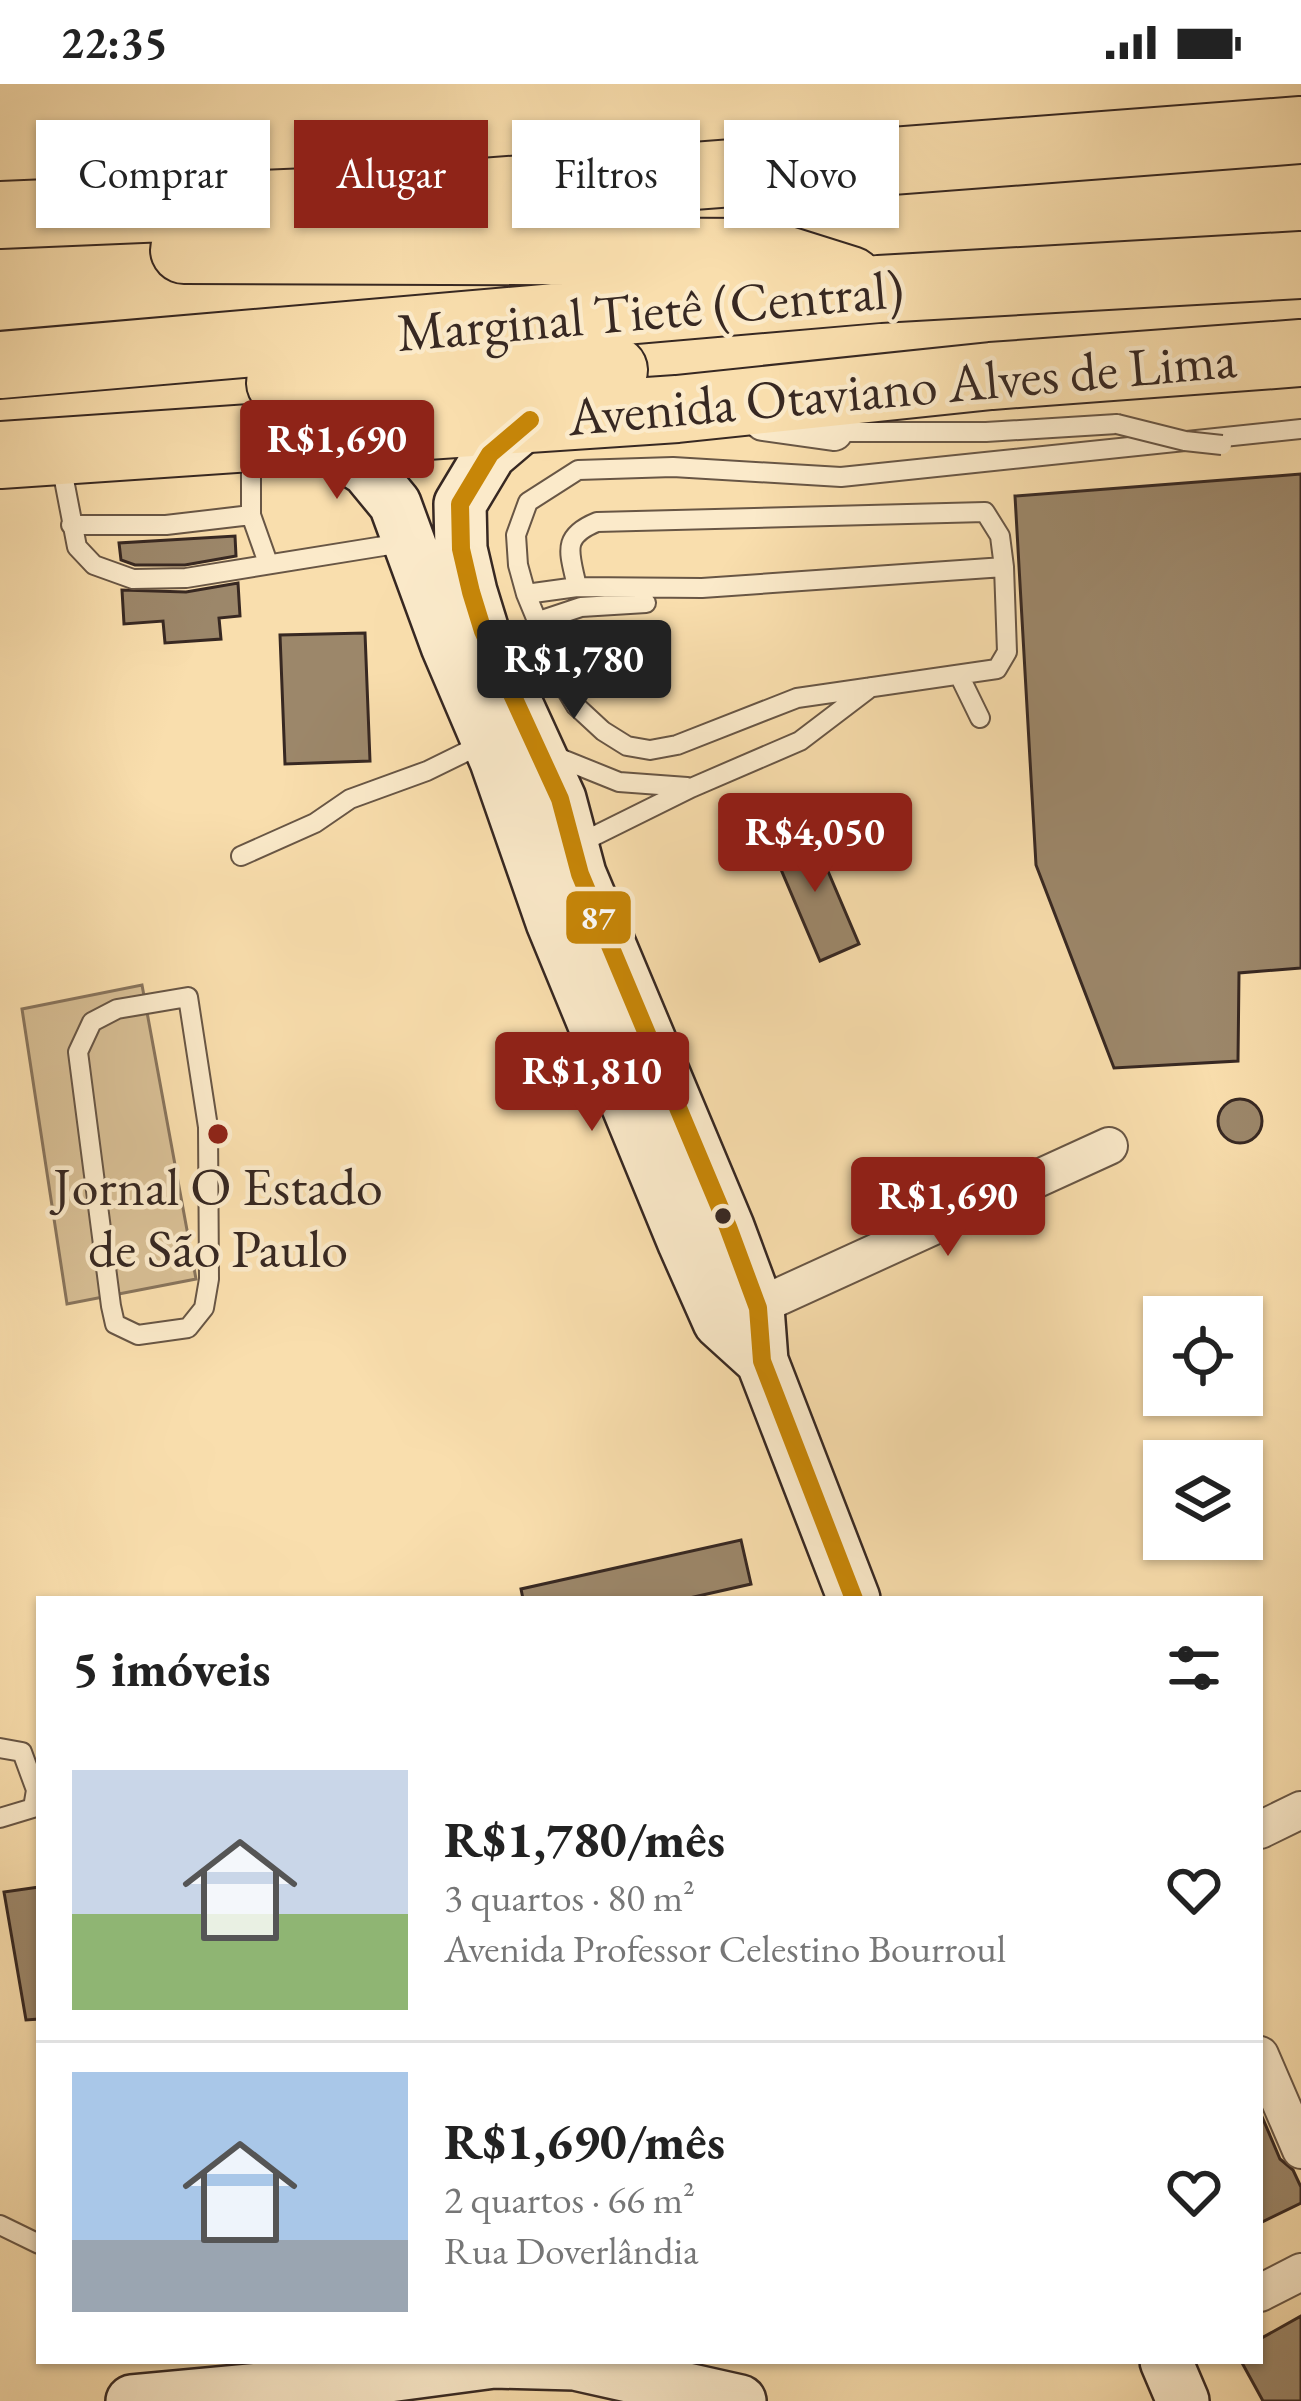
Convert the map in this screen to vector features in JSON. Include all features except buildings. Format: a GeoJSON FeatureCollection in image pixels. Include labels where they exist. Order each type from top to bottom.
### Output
{"type":"FeatureCollection","features":[{"type":"Feature","properties":{"kind":"highway"},"geometry":{"type":"LineString","coordinates":[[0,215],[404,198],[1301,130]]}},
{"type":"Feature","properties":{"kind":"highway"},"geometry":{"type":"LineString","coordinates":[[0,249],[760,252],[878,289]]}},
{"type":"Feature","properties":{"kind":"highway","name":"Marginal Tietê (Central)"},"geometry":{"type":"LineString","coordinates":[[0,365],[878,289],[1301,265]]}},
{"type":"Feature","properties":{"kind":"highway","name":"Avenida Otaviano Alves de Lima"},"geometry":{"type":"LineString","coordinates":[[29,453],[676,409],[991,376],[1301,353]]}},
{"type":"Feature","properties":{"kind":"highway"},"geometry":{"type":"LineString","coordinates":[[0,389],[170,387],[789,362],[991,376]]}},
{"type":"Feature","properties":{"kind":"main road"},"geometry":{"type":"LineString","coordinates":[[530,420],[490,454],[460,504],[461,549],[533,790],[552,922],[762,1361],[853,1596]]}},
{"type":"Feature","properties":{"kind":"main road"},"geometry":{"type":"LineString","coordinates":[[275,436],[367,470],[401,523],[533,790],[580,874],[720,1207],[739,1315]]}},
{"type":"Feature","properties":{"kind":"main road"},"geometry":{"type":"LineString","coordinates":[[401,523],[411,491],[422,489],[460,504]]}},
{"type":"Feature","properties":{"kind":"main road"},"geometry":{"type":"LineString","coordinates":[[132,2401],[206,2377],[350,2381],[473,2364]]}},
{"type":"Feature","properties":{"kind":"main road"},"geometry":{"type":"LineString","coordinates":[[575,2364],[740,2401]]}},
{"type":"Feature","properties":{"kind":"street"},"geometry":{"type":"LineString","coordinates":[[676,409],[834,432]]}},
{"type":"Feature","properties":{"kind":"street"},"geometry":{"type":"LineString","coordinates":[[739,1315],[1109,1145]]}},
{"type":"Feature","properties":{"kind":"street"},"geometry":{"type":"LineString","coordinates":[[1263,1829],[1301,1810]]}},
{"type":"Feature","properties":{"kind":"street"},"geometry":{"type":"LineString","coordinates":[[1263,2062],[1301,2150]]}},
{"type":"Feature","properties":{"kind":"street"},"geometry":{"type":"LineString","coordinates":[[1263,2291],[1301,2272]]}},
{"type":"Feature","properties":{"kind":"lane"},"geometry":{"type":"LineString","coordinates":[[834,432],[986,432],[1117,424],[1222,445],[1301,443]]}},
{"type":"Feature","properties":{"kind":"lane"},"geometry":{"type":"LineString","coordinates":[[578,586],[570,552],[572,539],[578,530],[597,521],[985,512],[1000,536],[1007,652],[997,669],[796,698],[677,745],[650,750],[627,746],[575,706],[526,595],[517,535],[528,502],[578,470],[673,467],[842,477],[1301,429]]}},
{"type":"Feature","properties":{"kind":"lane"},"geometry":{"type":"LineString","coordinates":[[268,563],[251,515],[275,436]]}},
{"type":"Feature","properties":{"kind":"lane"},"geometry":{"type":"LineString","coordinates":[[29,453],[71,525],[77,547],[94,565],[133,579],[186,578],[268,563],[401,523]]}},
{"type":"Feature","properties":{"kind":"lane"},"geometry":{"type":"LineString","coordinates":[[71,525],[166,525],[251,515]]}},
{"type":"Feature","properties":{"kind":"lane"},"geometry":{"type":"LineString","coordinates":[[526,595],[578,586],[724,587],[1004,566]]}},
{"type":"Feature","properties":{"kind":"lane"},"geometry":{"type":"LineString","coordinates":[[536,622],[581,607],[646,603]]}},
{"type":"Feature","properties":{"kind":"lane"},"geometry":{"type":"LineString","coordinates":[[959,675],[980,718]]}},
{"type":"Feature","properties":{"kind":"lane"},"geometry":{"type":"LineString","coordinates":[[241,856],[315,823],[350,799],[427,771],[533,790],[692,788],[800,741],[875,684]]}},
{"type":"Feature","properties":{"kind":"lane"},"geometry":{"type":"LineString","coordinates":[[533,790],[571,766],[619,782],[692,788]]}},
{"type":"Feature","properties":{"kind":"lane"},"geometry":{"type":"LineString","coordinates":[[188,997],[208,1127],[209,1280],[204,1308],[188,1328],[138,1335],[115,1324],[111,1306],[78,1052],[92,1022],[117,1010],[188,997]]}},
{"type":"Feature","properties":{"kind":"lane"},"geometry":{"type":"LineString","coordinates":[[0,1748],[22,1752],[28,1760],[36,1801],[26,1812],[0,1817]]}},
{"type":"Feature","properties":{"kind":"lane"},"geometry":{"type":"LineString","coordinates":[[0,2224],[36,2243]]}},
{"type":"Feature","properties":{"kind":"shaded area"},"geometry":{"type":"Polygon","coordinates":[[[142,985],[196,1279],[67,1304],[22,1009],[142,985]]]}},
{"type":"Feature","properties":{"kind":"transit line","name":"87"},"geometry":{"type":"LineString","coordinates":[[530,420],[490,454],[460,504],[461,549],[471,592],[483,631],[560,799],[580,874],[728,1227],[758,1308],[762,1361],[853,1596]]}},
{"type":"Feature","properties":{"kind":"place","name":"Jornal O Estado de São Paulo"},"geometry":{"type":"Point","coordinates":[218,1134]}}]}
